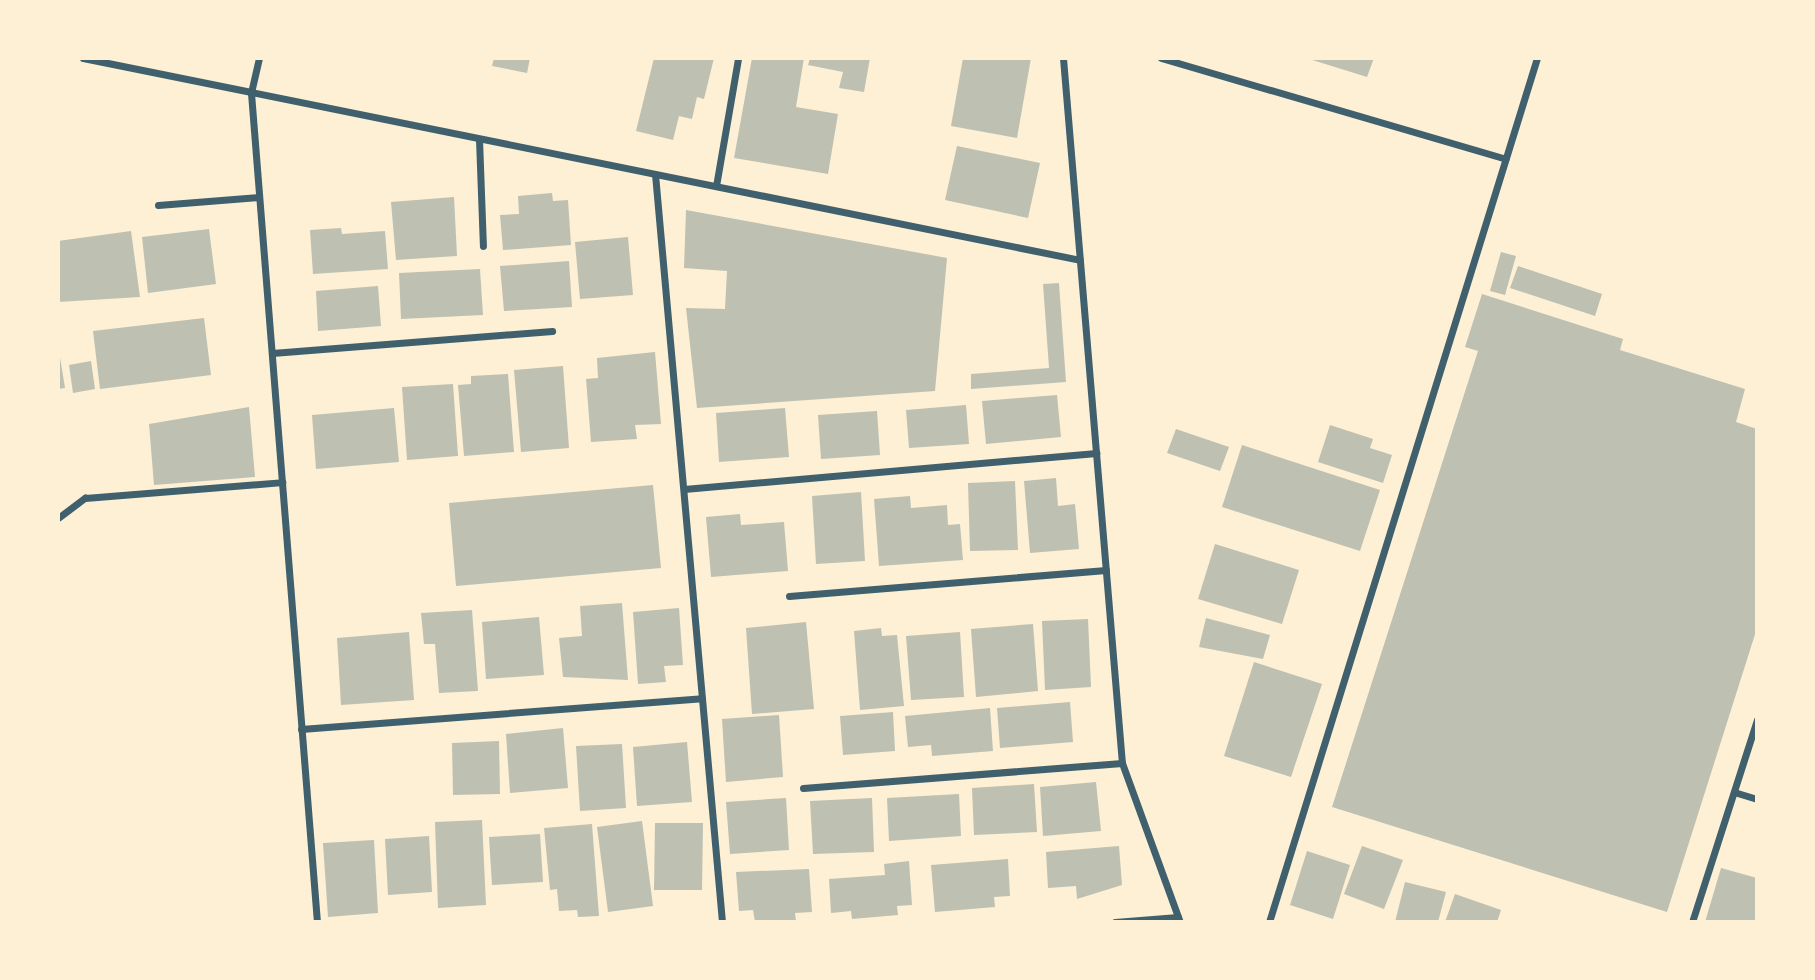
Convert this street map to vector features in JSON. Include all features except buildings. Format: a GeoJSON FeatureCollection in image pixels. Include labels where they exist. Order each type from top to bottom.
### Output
{"type":"FeatureCollection","features":[{"type":"Feature","properties":{"kind":"street"},"geometry":{"type":"LineString","coordinates":[[83,58],[1080,260]]}},
{"type":"Feature","properties":{"kind":"street"},"geometry":{"type":"LineString","coordinates":[[259,58],[251,93],[317,922]]}},
{"type":"Feature","properties":{"kind":"street"},"geometry":{"type":"LineString","coordinates":[[716,186],[738,58]]}},
{"type":"Feature","properties":{"kind":"street"},"geometry":{"type":"LineString","coordinates":[[1063,58],[1122,763],[1179,920],[1115,922]]}},
{"type":"Feature","properties":{"kind":"street"},"geometry":{"type":"LineString","coordinates":[[1161,58],[1506,159]]}},
{"type":"Feature","properties":{"kind":"street"},"geometry":{"type":"LineString","coordinates":[[1269,922],[1537,58]]}},
{"type":"Feature","properties":{"kind":"street"},"geometry":{"type":"LineString","coordinates":[[479,139],[483,246]]}},
{"type":"Feature","properties":{"kind":"street"},"geometry":{"type":"LineString","coordinates":[[655,174],[722,922]]}},
{"type":"Feature","properties":{"kind":"street"},"geometry":{"type":"LineString","coordinates":[[158,205],[259,197]]}},
{"type":"Feature","properties":{"kind":"street"},"geometry":{"type":"LineString","coordinates":[[271,354],[552,331]]}},
{"type":"Feature","properties":{"kind":"street"},"geometry":{"type":"LineString","coordinates":[[684,489],[1096,453]]}},
{"type":"Feature","properties":{"kind":"street"},"geometry":{"type":"LineString","coordinates":[[58,518],[85,498],[282,482]]}},
{"type":"Feature","properties":{"kind":"street"},"geometry":{"type":"LineString","coordinates":[[789,596],[1106,570]]}},
{"type":"Feature","properties":{"kind":"street"},"geometry":{"type":"LineString","coordinates":[[301,729],[702,698]]}},
{"type":"Feature","properties":{"kind":"street"},"geometry":{"type":"LineString","coordinates":[[1692,922],[1757,719]]}},
{"type":"Feature","properties":{"kind":"street"},"geometry":{"type":"LineString","coordinates":[[803,788],[1122,763]]}},
{"type":"Feature","properties":{"kind":"street"},"geometry":{"type":"LineString","coordinates":[[1734,792],[1757,799]]}}]}
